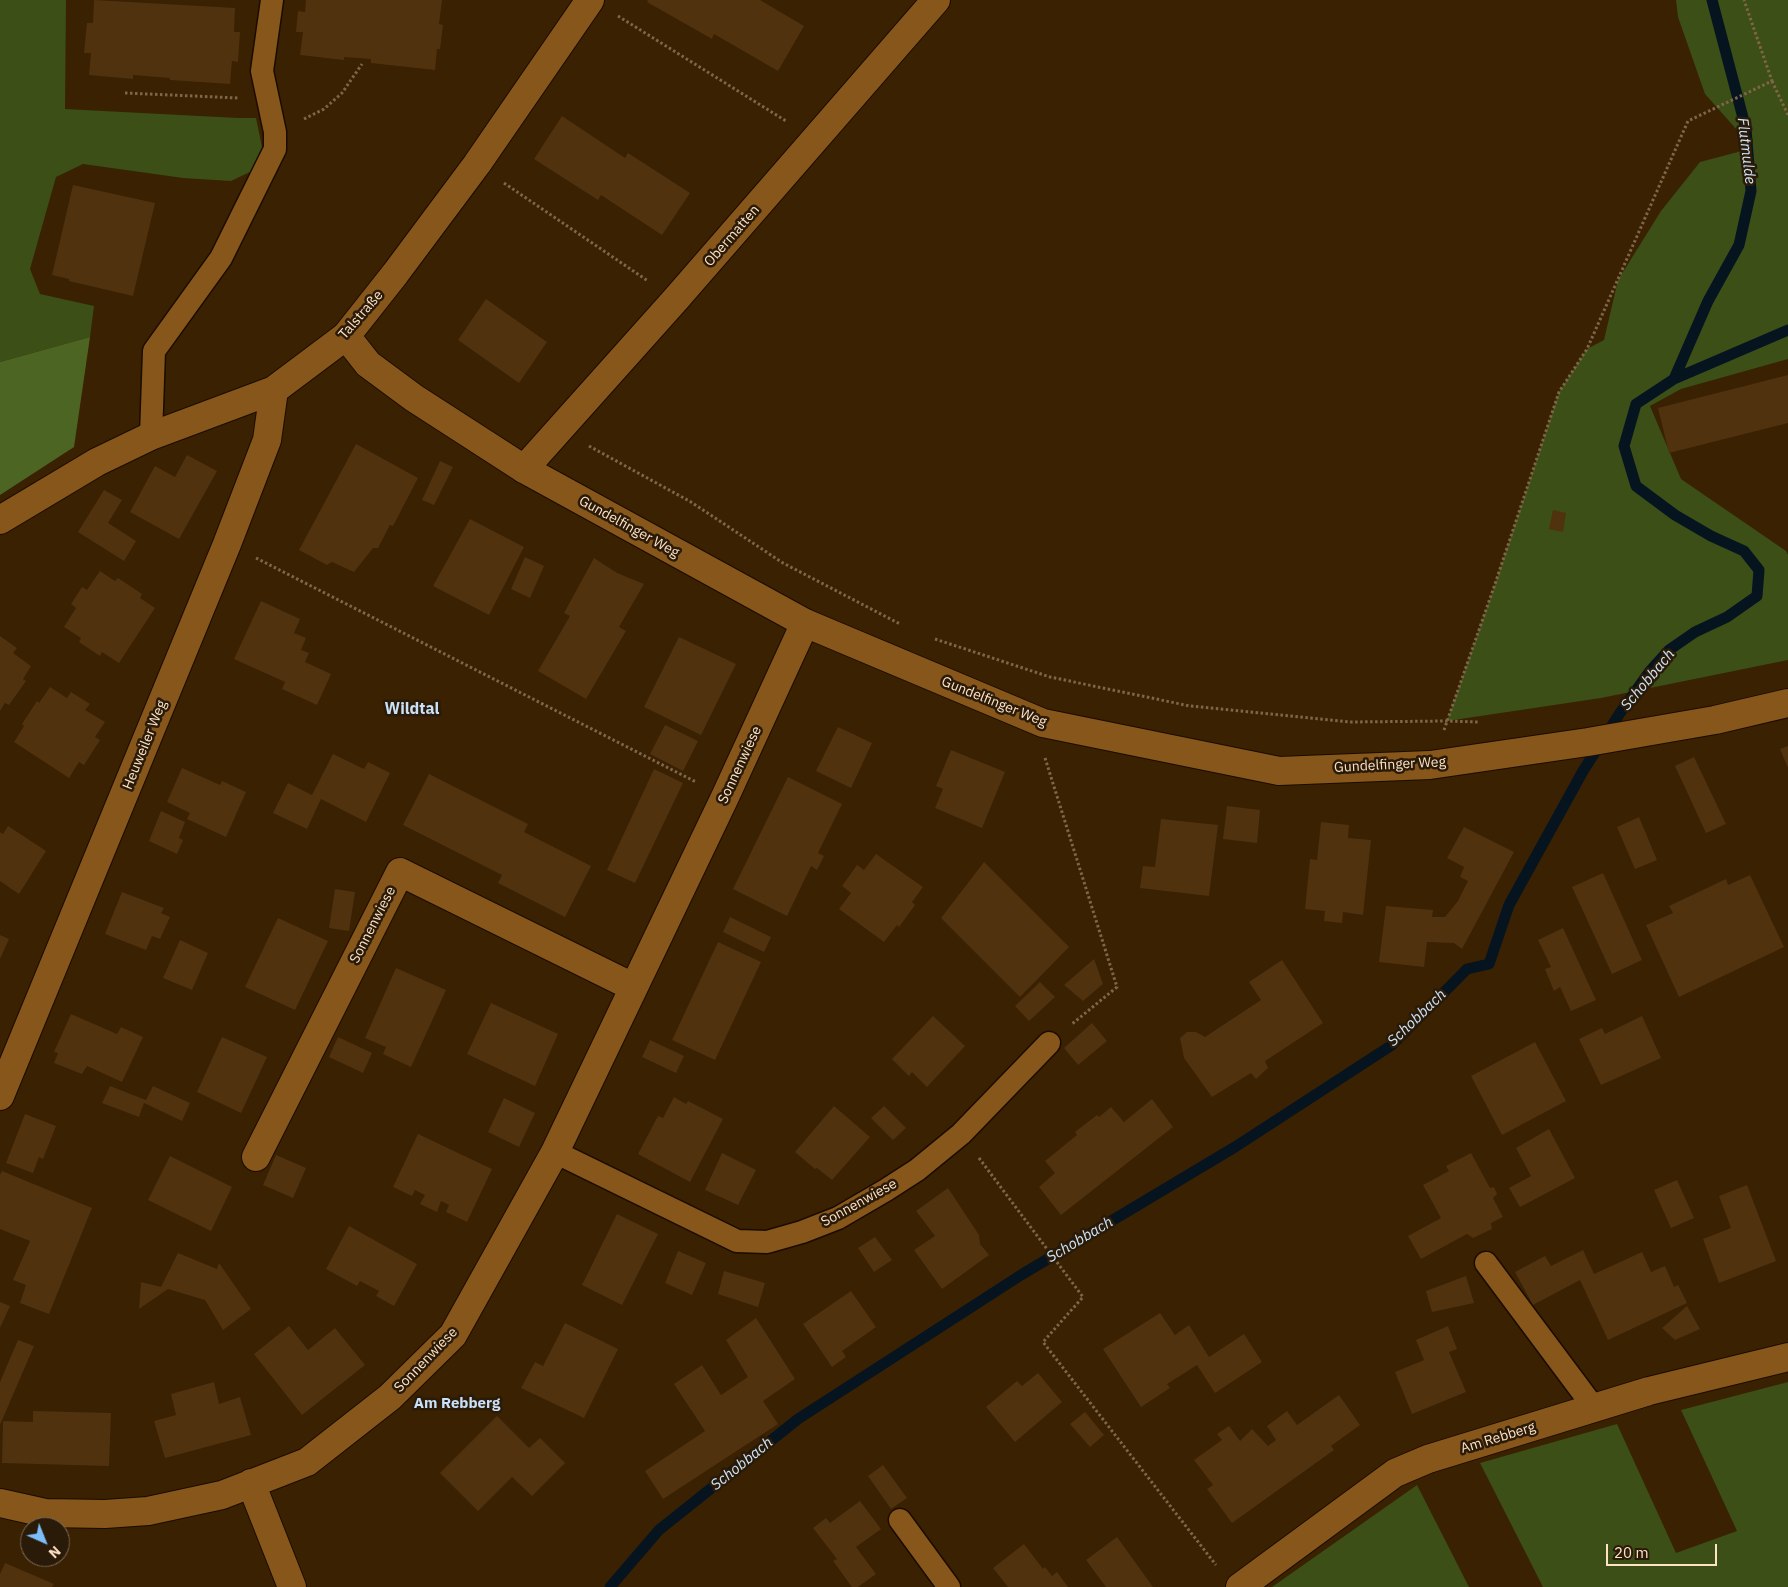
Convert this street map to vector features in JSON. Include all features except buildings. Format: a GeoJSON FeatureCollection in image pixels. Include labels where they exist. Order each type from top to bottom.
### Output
{"type":"FeatureCollection","features":[{"type":"Feature","properties":{"kind":"street","name":"Talstraße"},"geometry":{"type":"LineString","coordinates":[[0,520],[97,462],[151,436],[274,390],[346,336],[477,164],[590,0]]}},
{"type":"Feature","properties":{"kind":"street","name":"Obermatten"},"geometry":{"type":"LineString","coordinates":[[524,469],[816,140],[936,0]]}},
{"type":"Feature","properties":{"kind":"street","name":"Gundelfinger Weg"},"geometry":{"type":"LineString","coordinates":[[346,336],[368,364],[414,398],[524,469],[805,623],[1043,723],[1279,771],[1430,765],[1588,742],[1716,720],[1788,703]]}},
{"type":"Feature","properties":{"kind":"street","name":"Heuweiler Weg"},"geometry":{"type":"LineString","coordinates":[[0,1096],[228,544],[267,440],[274,390]]}},
{"type":"Feature","properties":{"kind":"street","name":"Sonnenwiese"},"geometry":{"type":"LineString","coordinates":[[0,1503],[45,1514],[105,1514],[148,1511],[222,1495],[307,1462],[390,1397],[453,1335],[555,1152],[725,797],[805,623]]}},
{"type":"Feature","properties":{"kind":"street","name":"Sonnenwiese"},"geometry":{"type":"LineString","coordinates":[[256,1158],[400,872],[634,987]]}},
{"type":"Feature","properties":{"kind":"street","name":"Am Rebberg"},"geometry":{"type":"LineString","coordinates":[[1231,1579],[1395,1473],[1428,1459],[1649,1391],[1788,1357]]}},
{"type":"Feature","properties":{"kind":"street"},"geometry":{"type":"LineString","coordinates":[[252,1483],[292,1587]]}},
{"type":"Feature","properties":{"kind":"lane"},"geometry":{"type":"LineString","coordinates":[[151,436],[154,351],[221,258],[275,149],[275,132],[262,71],[272,0]]}},
{"type":"Feature","properties":{"kind":"lane","name":"Sonnenwiese"},"geometry":{"type":"LineString","coordinates":[[555,1152],[736,1241],[767,1242],[802,1232],[838,1218],[917,1170],[961,1134],[1049,1043]]}},
{"type":"Feature","properties":{"kind":"lane"},"geometry":{"type":"LineString","coordinates":[[1486,1263],[1595,1409]]}},
{"type":"Feature","properties":{"kind":"lane"},"geometry":{"type":"LineString","coordinates":[[900,1520],[949,1587]]}},
{"type":"Feature","properties":{"kind":"path"},"geometry":{"type":"LineString","coordinates":[[1744,0],[1772,80],[1788,115]]}},
{"type":"Feature","properties":{"kind":"path"},"geometry":{"type":"LineString","coordinates":[[616,16],[816,140]]}},
{"type":"Feature","properties":{"kind":"path"},"geometry":{"type":"LineString","coordinates":[[275,132],[324,110],[342,93],[362,64]]}},
{"type":"Feature","properties":{"kind":"path"},"geometry":{"type":"LineString","coordinates":[[1430,765],[1498,578],[1558,392],[1587,349],[1688,121],[1772,80]]}},
{"type":"Feature","properties":{"kind":"path"},"geometry":{"type":"LineString","coordinates":[[125,93],[268,99]]}},
{"type":"Feature","properties":{"kind":"path"},"geometry":{"type":"LineString","coordinates":[[477,164],[676,299]]}},
{"type":"Feature","properties":{"kind":"path"},"geometry":{"type":"LineString","coordinates":[[559,429],[691,502],[783,562],[907,628]]}},
{"type":"Feature","properties":{"kind":"path"},"geometry":{"type":"LineString","coordinates":[[228,544],[725,797]]}},
{"type":"Feature","properties":{"kind":"path"},"geometry":{"type":"LineString","coordinates":[[934,638],[1050,677],[1190,706],[1350,722],[1447,721]]}},
{"type":"Feature","properties":{"kind":"path"},"geometry":{"type":"LineString","coordinates":[[1043,723],[1040,745],[1117,987],[1049,1043]]}},
{"type":"Feature","properties":{"kind":"path"},"geometry":{"type":"LineString","coordinates":[[961,1134],[1083,1297],[1043,1342],[1231,1579]]}},
{"type":"Feature","properties":{"kind":"green space"},"geometry":{"type":"Polygon","coordinates":[[[0,0],[66,0],[65,109],[256,118],[262,147],[252,171],[231,181],[183,178],[83,164],[56,177],[30,269],[40,294],[94,306],[90,337],[0,362],[0,0]]]}},
{"type":"Feature","properties":{"kind":"green space"},"geometry":{"type":"Polygon","coordinates":[[[1676,0],[1788,0],[1788,359],[1681,389],[1650,406],[1681,479],[1786,551],[1788,555],[1788,660],[1601,698],[1447,721],[1559,392],[1587,349],[1604,340],[1618,280],[1661,211],[1700,162],[1753,148],[1705,94],[1678,17],[1676,0]]]}},
{"type":"Feature","properties":{"kind":"green space"},"geometry":{"type":"Polygon","coordinates":[[[90,337],[74,447],[0,495],[0,362],[90,337]]]}},
{"type":"Feature","properties":{"kind":"green space"},"geometry":{"type":"Polygon","coordinates":[[[1788,1382],[1788,1587],[1543,1587],[1480,1463],[1617,1424],[1676,1553],[1737,1531],[1681,1410],[1788,1382]]]}},
{"type":"Feature","properties":{"kind":"green space"},"geometry":{"type":"Polygon","coordinates":[[[1417,1485],[1469,1587],[1272,1587],[1417,1485]]]}},
{"type":"Feature","properties":{"kind":"waterway","name":"Flutmulde"},"geometry":{"type":"LineString","coordinates":[[1674,379],[1708,301],[1739,245],[1751,191],[1746,129],[1712,0]]}},
{"type":"Feature","properties":{"kind":"waterway","name":"Schobbach"},"geometry":{"type":"LineString","coordinates":[[610,1587],[659,1530],[798,1419],[1021,1275],[1235,1147],[1392,1045],[1467,969],[1489,964],[1509,905],[1583,771],[1620,713],[1650,671],[1669,650],[1695,632],[1727,617],[1757,596],[1759,570],[1744,551],[1711,536],[1675,515],[1636,486],[1624,446],[1636,404],[1674,379],[1788,330]]}},
{"type":"Feature","properties":{"kind":"district","name":"Wildtal"},"geometry":{"type":"Point","coordinates":[412,709]}},
{"type":"Feature","properties":{"kind":"district","name":"Am Rebberg"},"geometry":{"type":"Point","coordinates":[457,1404]}}]}
